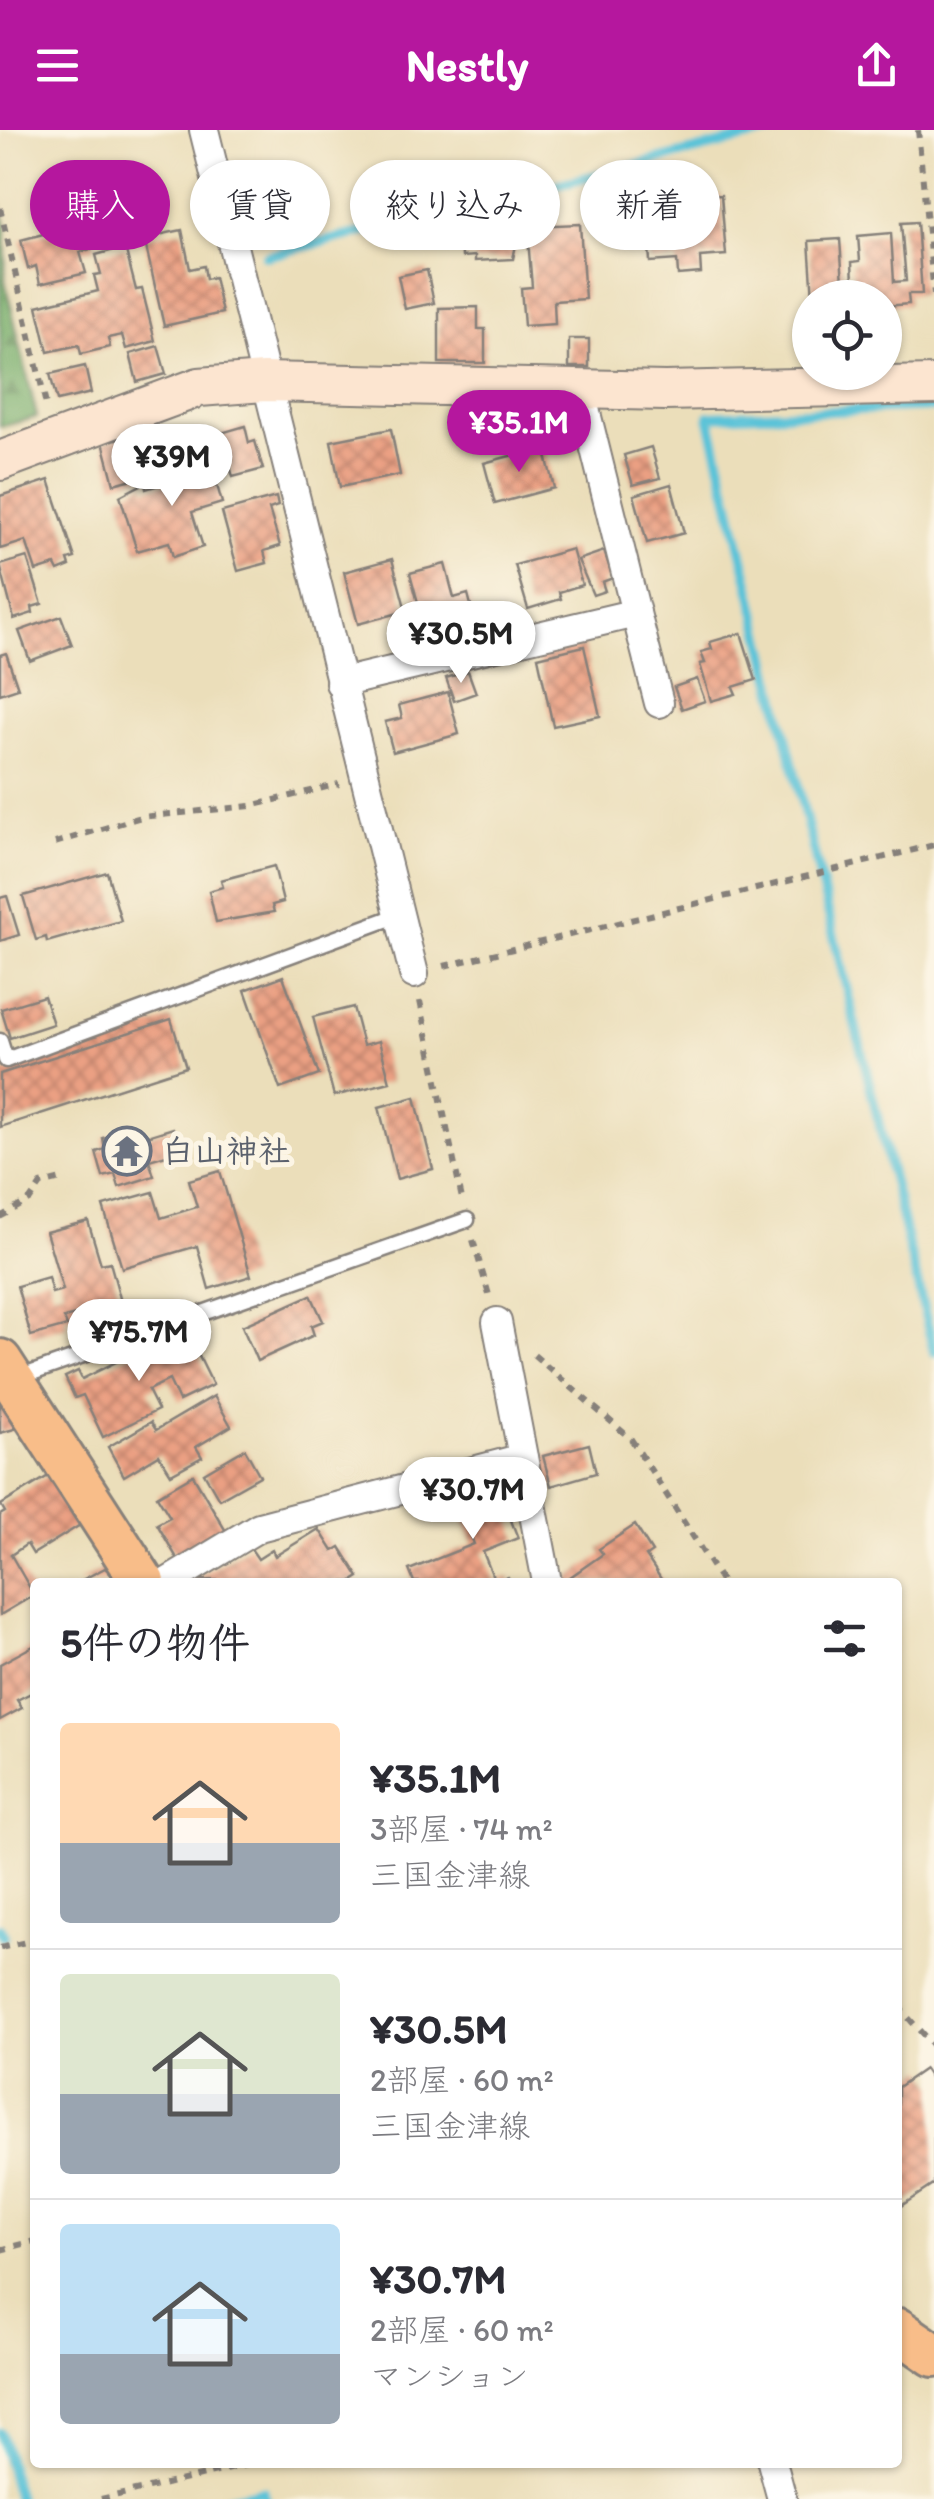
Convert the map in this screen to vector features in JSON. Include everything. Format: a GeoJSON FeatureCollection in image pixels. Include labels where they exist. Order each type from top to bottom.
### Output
{"type":"FeatureCollection","features":[{"type":"Feature","properties":{"kind":"main road"},"geometry":{"type":"LineString","coordinates":[[0,461],[198,387],[264,382],[580,389],[934,386]]}},
{"type":"Feature","properties":{"kind":"main road"},"geometry":{"type":"LineString","coordinates":[[4,1375],[140,1578]]}},
{"type":"Feature","properties":{"kind":"main road"},"geometry":{"type":"LineString","coordinates":[[902,2333],[934,2355]]}},
{"type":"Feature","properties":{"kind":"street"},"geometry":{"type":"LineString","coordinates":[[204,130],[414,974]]}},
{"type":"Feature","properties":{"kind":"street"},"geometry":{"type":"LineString","coordinates":[[580,389],[659,703]]}},
{"type":"Feature","properties":{"kind":"street"},"geometry":{"type":"LineString","coordinates":[[340,684],[636,613]]}},
{"type":"Feature","properties":{"kind":"street"},"geometry":{"type":"LineString","coordinates":[[497,1322],[546,1578]]}},
{"type":"Feature","properties":{"kind":"street"},"geometry":{"type":"LineString","coordinates":[[175,1578],[258,1527],[523,1458]]}},
{"type":"Feature","properties":{"kind":"street"},"geometry":{"type":"LineString","coordinates":[[774,2468],[782,2499]]}},
{"type":"Feature","properties":{"kind":"lane"},"geometry":{"type":"LineString","coordinates":[[0,1041],[6,1060],[399,914]]}},
{"type":"Feature","properties":{"kind":"lane"},"geometry":{"type":"LineString","coordinates":[[4,1375],[467,1220]]}},
{"type":"Feature","properties":{"kind":"path"},"geometry":{"type":"LineString","coordinates":[[918,130],[934,295]]}},
{"type":"Feature","properties":{"kind":"path"},"geometry":{"type":"LineString","coordinates":[[0,208],[50,420]]}},
{"type":"Feature","properties":{"kind":"path"},"geometry":{"type":"LineString","coordinates":[[55,843],[141,817],[252,806],[364,778]]}},
{"type":"Feature","properties":{"kind":"path"},"geometry":{"type":"LineString","coordinates":[[719,1578],[631,1440],[497,1322],[467,1220],[414,974],[934,845]]}},
{"type":"Feature","properties":{"kind":"path"},"geometry":{"type":"LineString","coordinates":[[0,1217],[30,1200],[40,1184],[61,1179]]}},
{"type":"Feature","properties":{"kind":"path"},"geometry":{"type":"LineString","coordinates":[[0,1948],[30,1941]]}},
{"type":"Feature","properties":{"kind":"path"},"geometry":{"type":"LineString","coordinates":[[902,2011],[934,2047]]}},
{"type":"Feature","properties":{"kind":"path"},"geometry":{"type":"LineString","coordinates":[[0,2250],[30,2243]]}},
{"type":"Feature","properties":{"kind":"path"},"geometry":{"type":"LineString","coordinates":[[101,2499],[234,2468]]}},
{"type":"Feature","properties":{"kind":"green space"},"geometry":{"type":"Polygon","coordinates":[[[0,203],[6,227],[5,281],[37,417],[0,427],[0,203]]]}},
{"type":"Feature","properties":{"kind":"building"},"geometry":{"type":"Polygon","coordinates":[[[720,195],[726,255],[700,257],[701,273],[678,275],[677,260],[650,262],[649,250],[720,250],[720,195]]]}},
{"type":"Feature","properties":{"kind":"building"},"geometry":{"type":"Polygon","coordinates":[[[917,222],[922,294],[908,294],[909,304],[902,305],[902,281],[906,281],[901,223],[917,222]]]}},
{"type":"Feature","properties":{"kind":"building"},"geometry":{"type":"Polygon","coordinates":[[[580,224],[585,299],[554,301],[555,324],[524,326],[521,288],[532,287],[529,250],[560,250],[560,225],[580,224]]]}},
{"type":"Feature","properties":{"kind":"building"},"geometry":{"type":"Polygon","coordinates":[[[182,230],[190,269],[204,266],[206,279],[214,277],[222,313],[164,326],[147,250],[170,250],[170,233],[182,230]]]}},
{"type":"Feature","properties":{"kind":"building"},"geometry":{"type":"Polygon","coordinates":[[[891,233],[894,280],[853,280],[852,262],[860,261],[858,236],[891,233]]]}},
{"type":"Feature","properties":{"kind":"building"},"geometry":{"type":"Polygon","coordinates":[[[30,238],[30,250],[88,250],[80,252],[86,273],[40,284],[36,266],[28,269],[21,240],[30,238]]]}},
{"type":"Feature","properties":{"kind":"building"},"geometry":{"type":"Polygon","coordinates":[[[840,239],[843,280],[812,280],[809,241],[840,239]]]}},
{"type":"Feature","properties":{"kind":"building"},"geometry":{"type":"Polygon","coordinates":[[[126,250],[136,290],[142,289],[155,341],[126,349],[122,335],[108,338],[110,347],[81,354],[79,345],[48,352],[37,306],[98,291],[94,275],[101,274],[96,255],[126,250]]]}},
{"type":"Feature","properties":{"kind":"building"},"geometry":{"type":"Polygon","coordinates":[[[462,250],[515,250],[513,259],[475,261],[475,256],[462,257],[462,250]]]}},
{"type":"Feature","properties":{"kind":"building"},"geometry":{"type":"Polygon","coordinates":[[[427,270],[434,303],[405,309],[398,276],[427,270]]]}},
{"type":"Feature","properties":{"kind":"building"},"geometry":{"type":"Polygon","coordinates":[[[478,307],[478,329],[485,329],[485,363],[439,363],[439,308],[478,307]]]}},
{"type":"Feature","properties":{"kind":"building"},"geometry":{"type":"Polygon","coordinates":[[[569,339],[589,339],[589,367],[569,367],[569,339]]]}},
{"type":"Feature","properties":{"kind":"building"},"geometry":{"type":"Polygon","coordinates":[[[158,346],[166,374],[137,382],[130,354],[158,346]]]}},
{"type":"Feature","properties":{"kind":"building"},"geometry":{"type":"Polygon","coordinates":[[[85,366],[91,393],[57,401],[50,374],[85,366]]]}},
{"type":"Feature","properties":{"kind":"building"},"geometry":{"type":"Polygon","coordinates":[[[245,426],[249,443],[255,441],[263,469],[233,477],[221,433],[245,426]]]}},
{"type":"Feature","properties":{"kind":"building"},"geometry":{"type":"Polygon","coordinates":[[[391,429],[400,475],[340,487],[331,441],[391,429]]]}},
{"type":"Feature","properties":{"kind":"building"},"geometry":{"type":"Polygon","coordinates":[[[133,434],[144,476],[114,484],[103,442],[133,434]]]}},
{"type":"Feature","properties":{"kind":"building"},"geometry":{"type":"Polygon","coordinates":[[[544,447],[554,488],[495,504],[484,463],[544,447]]]}},
{"type":"Feature","properties":{"kind":"building"},"geometry":{"type":"Polygon","coordinates":[[[651,447],[660,478],[633,485],[624,455],[651,447]]]}},
{"type":"Feature","properties":{"kind":"building"},"geometry":{"type":"Polygon","coordinates":[[[209,457],[222,503],[192,512],[203,547],[173,557],[169,542],[137,551],[120,496],[145,483],[146,489],[183,478],[180,466],[209,457]]]}},
{"type":"Feature","properties":{"kind":"building"},"geometry":{"type":"Polygon","coordinates":[[[49,480],[75,558],[68,560],[70,566],[58,571],[55,565],[36,571],[26,541],[0,549],[0,496],[49,480]]]}},
{"type":"Feature","properties":{"kind":"building"},"geometry":{"type":"Polygon","coordinates":[[[671,484],[684,533],[647,543],[634,495],[671,484]]]}},
{"type":"Feature","properties":{"kind":"building"},"geometry":{"type":"Polygon","coordinates":[[[276,497],[278,506],[269,509],[280,546],[264,551],[267,563],[238,571],[222,512],[276,497]]]}},
{"type":"Feature","properties":{"kind":"building"},"geometry":{"type":"Polygon","coordinates":[[[572,549],[582,585],[559,592],[561,599],[528,609],[515,565],[572,549]]]}},
{"type":"Feature","properties":{"kind":"building"},"geometry":{"type":"Polygon","coordinates":[[[604,551],[613,578],[602,582],[605,591],[593,595],[578,560],[604,551]]]}},
{"type":"Feature","properties":{"kind":"building"},"geometry":{"type":"Polygon","coordinates":[[[27,557],[42,604],[32,607],[33,613],[14,619],[0,565],[27,557]]]}},
{"type":"Feature","properties":{"kind":"building"},"geometry":{"type":"Polygon","coordinates":[[[392,559],[406,611],[358,624],[344,572],[392,559]]]}},
{"type":"Feature","properties":{"kind":"building"},"geometry":{"type":"Polygon","coordinates":[[[445,564],[454,598],[468,594],[476,624],[427,636],[410,573],[445,564]]]}},
{"type":"Feature","properties":{"kind":"building"},"geometry":{"type":"Polygon","coordinates":[[[61,616],[72,645],[30,661],[19,631],[61,616]]]}},
{"type":"Feature","properties":{"kind":"building"},"geometry":{"type":"Polygon","coordinates":[[[741,633],[756,680],[733,687],[736,694],[711,701],[700,664],[705,663],[701,652],[712,649],[710,642],[741,633]]]}},
{"type":"Feature","properties":{"kind":"building"},"geometry":{"type":"Polygon","coordinates":[[[584,646],[600,716],[553,726],[538,657],[584,646]]]}},
{"type":"Feature","properties":{"kind":"building"},"geometry":{"type":"Polygon","coordinates":[[[6,653],[18,688],[0,694],[0,655],[6,653]]]}},
{"type":"Feature","properties":{"kind":"building"},"geometry":{"type":"Polygon","coordinates":[[[468,671],[476,693],[454,701],[446,678],[468,671]]]}},
{"type":"Feature","properties":{"kind":"building"},"geometry":{"type":"Polygon","coordinates":[[[697,679],[705,701],[682,709],[674,687],[697,679]]]}},
{"type":"Feature","properties":{"kind":"building"},"geometry":{"type":"Polygon","coordinates":[[[448,692],[459,734],[393,752],[385,722],[402,718],[399,705],[448,692]]]}},
{"type":"Feature","properties":{"kind":"building"},"geometry":{"type":"Polygon","coordinates":[[[274,866],[283,902],[272,905],[274,912],[216,922],[209,891],[223,887],[221,880],[274,866]]]}},
{"type":"Feature","properties":{"kind":"building"},"geometry":{"type":"Polygon","coordinates":[[[107,872],[121,921],[47,942],[46,937],[36,940],[23,896],[107,872]]]}},
{"type":"Feature","properties":{"kind":"building"},"geometry":{"type":"Polygon","coordinates":[[[7,896],[19,935],[0,941],[0,898],[7,896]]]}},
{"type":"Feature","properties":{"kind":"building"},"geometry":{"type":"Polygon","coordinates":[[[283,976],[319,1075],[280,1089],[245,990],[283,976]]]}},
{"type":"Feature","properties":{"kind":"building"},"geometry":{"type":"Polygon","coordinates":[[[44,996],[53,1024],[10,1038],[1,1009],[44,996]]]}},
{"type":"Feature","properties":{"kind":"building"},"geometry":{"type":"Polygon","coordinates":[[[353,1007],[363,1045],[379,1041],[390,1082],[334,1096],[313,1017],[353,1007]]]}},
{"type":"Feature","properties":{"kind":"building"},"geometry":{"type":"Polygon","coordinates":[[[171,1019],[186,1067],[0,1127],[0,1074],[171,1019]]]}},
{"type":"Feature","properties":{"kind":"building"},"geometry":{"type":"Polygon","coordinates":[[[415,1097],[433,1169],[397,1179],[379,1107],[415,1097]]]}},
{"type":"Feature","properties":{"kind":"building"},"geometry":{"type":"Polygon","coordinates":[[[138,1128],[141,1138],[173,1128],[180,1151],[149,1160],[154,1176],[119,1187],[115,1174],[103,1177],[96,1152],[105,1149],[103,1138],[138,1128]]]}},
{"type":"Feature","properties":{"kind":"building"},"geometry":{"type":"Polygon","coordinates":[[[220,1171],[251,1276],[209,1289],[197,1246],[122,1268],[103,1206],[153,1192],[161,1218],[197,1207],[189,1180],[220,1171]]]}},
{"type":"Feature","properties":{"kind":"building"},"geometry":{"type":"Polygon","coordinates":[[[88,1221],[101,1264],[110,1262],[121,1302],[64,1318],[67,1326],[31,1336],[17,1286],[48,1277],[52,1293],[63,1290],[46,1232],[88,1221]]]}},
{"type":"Feature","properties":{"kind":"building"},"geometry":{"type":"Polygon","coordinates":[[[311,1295],[323,1321],[311,1326],[314,1335],[257,1361],[242,1326],[311,1295]]]}},
{"type":"Feature","properties":{"kind":"building"},"geometry":{"type":"Polygon","coordinates":[[[189,1336],[213,1385],[179,1401],[169,1380],[148,1390],[158,1410],[103,1437],[83,1395],[75,1398],[65,1377],[78,1371],[82,1379],[144,1348],[148,1355],[189,1336]]]}},
{"type":"Feature","properties":{"kind":"building"},"geometry":{"type":"Polygon","coordinates":[[[214,1396],[231,1426],[196,1447],[202,1457],[171,1474],[159,1455],[124,1476],[108,1447],[151,1422],[156,1430],[214,1396]]]}},
{"type":"Feature","properties":{"kind":"building"},"geometry":{"type":"Polygon","coordinates":[[[0,1399],[18,1428],[0,1433],[0,1399]]]}},
{"type":"Feature","properties":{"kind":"building"},"geometry":{"type":"Polygon","coordinates":[[[589,1444],[596,1473],[551,1486],[543,1456],[589,1444]]]}},
{"type":"Feature","properties":{"kind":"building"},"geometry":{"type":"Polygon","coordinates":[[[245,1449],[260,1476],[219,1499],[204,1473],[245,1449]]]}},
{"type":"Feature","properties":{"kind":"building"},"geometry":{"type":"Polygon","coordinates":[[[55,1472],[85,1522],[33,1554],[27,1544],[11,1555],[30,1588],[30,1597],[0,1615],[0,1515],[5,1512],[1,1505],[55,1472]]]}},
{"type":"Feature","properties":{"kind":"building"},"geometry":{"type":"Polygon","coordinates":[[[193,1475],[227,1533],[178,1560],[157,1524],[170,1517],[157,1496],[193,1475]]]}},
{"type":"Feature","properties":{"kind":"building"},"geometry":{"type":"Polygon","coordinates":[[[497,1485],[518,1538],[483,1552],[493,1578],[412,1578],[409,1570],[474,1544],[457,1501],[497,1485]]]}},
{"type":"Feature","properties":{"kind":"building"},"geometry":{"type":"Polygon","coordinates":[[[635,1525],[652,1552],[646,1556],[660,1578],[569,1578],[603,1554],[599,1549],[635,1525]]]}},
{"type":"Feature","properties":{"kind":"building"},"geometry":{"type":"Polygon","coordinates":[[[319,1529],[333,1551],[340,1547],[359,1577],[197,1578],[249,1546],[258,1559],[272,1550],[275,1556],[319,1529]]]}},
{"type":"Feature","properties":{"kind":"building"},"geometry":{"type":"Polygon","coordinates":[[[105,1568],[114,1578],[86,1578],[105,1568]]]}},
{"type":"Feature","properties":{"kind":"building"},"geometry":{"type":"Polygon","coordinates":[[[30,1648],[30,1694],[17,1700],[22,1708],[0,1720],[0,1664],[30,1648]]]}},
{"type":"Feature","properties":{"kind":"building"},"geometry":{"type":"Polygon","coordinates":[[[924,2069],[934,2084],[934,2184],[902,2205],[902,2084],[924,2069]]]}},
{"type":"Feature","properties":{"kind":"waterway"},"geometry":{"type":"LineString","coordinates":[[266,256],[779,130]]}},
{"type":"Feature","properties":{"kind":"waterway"},"geometry":{"type":"LineString","coordinates":[[934,407],[709,416],[934,1352]]}},
{"type":"Feature","properties":{"kind":"waterway"},"geometry":{"type":"LineString","coordinates":[[0,1928],[4,1936]]}},
{"type":"Feature","properties":{"kind":"waterway"},"geometry":{"type":"LineString","coordinates":[[0,2433],[18,2499]]}},
{"type":"Feature","properties":{"kind":"waterway"},"geometry":{"type":"LineString","coordinates":[[226,2499],[263,2491],[266,2499]]}},
{"type":"Feature","properties":{"kind":"place","name":"白山神社"},"geometry":{"type":"Point","coordinates":[127,1151]}}]}
